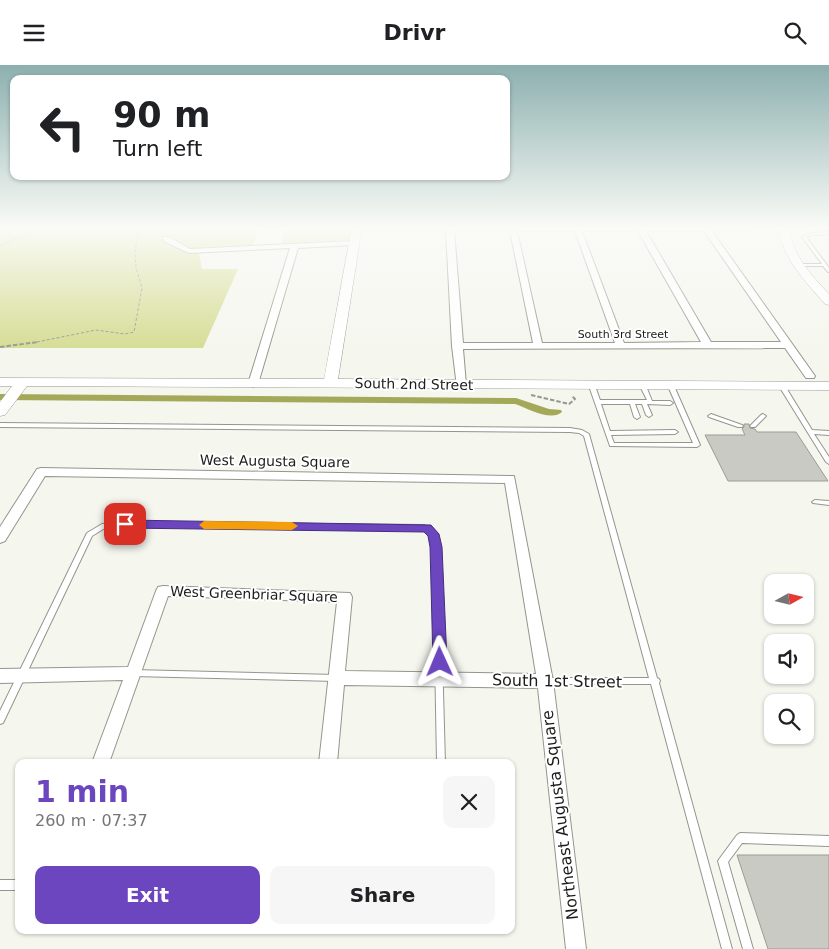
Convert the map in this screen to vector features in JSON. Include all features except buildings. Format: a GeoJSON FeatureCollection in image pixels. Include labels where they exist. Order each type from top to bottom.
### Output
{"type":"FeatureCollection","features":[{"type":"Feature","properties":{"kind":"main road"},"geometry":{"type":"LineString","coordinates":[[330,383],[349,268]]}},
{"type":"Feature","properties":{"kind":"main road"},"geometry":{"type":"LineString","coordinates":[[801,268],[829,301]]}},
{"type":"Feature","properties":{"kind":"main road","name":"South 2nd Street"},"geometry":{"type":"LineString","coordinates":[[0,382],[16,391],[330,383],[829,386]]}},
{"type":"Feature","properties":{"kind":"main road"},"geometry":{"type":"LineString","coordinates":[[0,412],[16,391]]}},
{"type":"Feature","properties":{"kind":"street"},"geometry":{"type":"LineString","coordinates":[[253,384],[287,268]]}},
{"type":"Feature","properties":{"kind":"street"},"geometry":{"type":"LineString","coordinates":[[452,268],[461,385]]}},
{"type":"Feature","properties":{"kind":"street"},"geometry":{"type":"LineString","coordinates":[[521,268],[538,346]]}},
{"type":"Feature","properties":{"kind":"street"},"geometry":{"type":"LineString","coordinates":[[592,268],[621,346]]}},
{"type":"Feature","properties":{"kind":"street"},"geometry":{"type":"LineString","coordinates":[[663,268],[708,347]]}},
{"type":"Feature","properties":{"kind":"street"},"geometry":{"type":"LineString","coordinates":[[734,268],[810,376]]}},
{"type":"Feature","properties":{"kind":"street","name":"South 3rd Street"},"geometry":{"type":"LineString","coordinates":[[457,346],[708,347],[788,345]]}},
{"type":"Feature","properties":{"kind":"street","name":"West Augusta Square"},"geometry":{"type":"LineString","coordinates":[[0,538],[41,472],[510,479]]}},
{"type":"Feature","properties":{"kind":"street","name":"Northeast Augusta Square"},"geometry":{"type":"LineString","coordinates":[[510,479],[545,681],[576,949]]}},
{"type":"Feature","properties":{"kind":"street","name":"West Greenbriar Square"},"geometry":{"type":"LineString","coordinates":[[132,673],[163,591],[345,597],[338,677]]}},
{"type":"Feature","properties":{"kind":"street"},"geometry":{"type":"LineString","coordinates":[[0,676],[132,673],[101,759]]}},
{"type":"Feature","properties":{"kind":"street"},"geometry":{"type":"LineString","coordinates":[[328,759],[338,677]]}},
{"type":"Feature","properties":{"kind":"street","name":"South 1st Street"},"geometry":{"type":"LineString","coordinates":[[338,677],[545,681]]}},
{"type":"Feature","properties":{"kind":"lane"},"geometry":{"type":"LineString","coordinates":[[592,385],[612,445],[697,445],[671,386]]}},
{"type":"Feature","properties":{"kind":"lane"},"geometry":{"type":"LineString","coordinates":[[643,386],[649,415]]}},
{"type":"Feature","properties":{"kind":"lane"},"geometry":{"type":"LineString","coordinates":[[782,386],[829,462]]}},
{"type":"Feature","properties":{"kind":"lane"},"geometry":{"type":"LineString","coordinates":[[597,402],[670,403]]}},
{"type":"Feature","properties":{"kind":"lane"},"geometry":{"type":"LineString","coordinates":[[632,402],[637,417]]}},
{"type":"Feature","properties":{"kind":"lane"},"geometry":{"type":"LineString","coordinates":[[711,416],[740,426]]}},
{"type":"Feature","properties":{"kind":"lane"},"geometry":{"type":"LineString","coordinates":[[753,426],[763,416]]}},
{"type":"Feature","properties":{"kind":"lane"},"geometry":{"type":"LineString","coordinates":[[0,425],[580,431],[589,438],[727,949]]}},
{"type":"Feature","properties":{"kind":"lane"},"geometry":{"type":"LineString","coordinates":[[641,425],[643,432]]}},
{"type":"Feature","properties":{"kind":"lane"},"geometry":{"type":"LineString","coordinates":[[608,433],[643,432],[655,429],[675,432]]}},
{"type":"Feature","properties":{"kind":"lane"},"geometry":{"type":"LineString","coordinates":[[811,432],[829,433]]}},
{"type":"Feature","properties":{"kind":"lane"},"geometry":{"type":"LineString","coordinates":[[815,502],[829,503]]}},
{"type":"Feature","properties":{"kind":"lane"},"geometry":{"type":"LineString","coordinates":[[0,720],[90,535],[104,526],[125,524],[427,528],[433,534],[436,547],[442,759]]}},
{"type":"Feature","properties":{"kind":"lane"},"geometry":{"type":"LineString","coordinates":[[132,673],[338,677]]}},
{"type":"Feature","properties":{"kind":"lane","name":"South 1st Street"},"geometry":{"type":"LineString","coordinates":[[545,681],[656,681]]}},
{"type":"Feature","properties":{"kind":"lane"},"geometry":{"type":"LineString","coordinates":[[748,949],[724,861],[740,839],[829,841]]}},
{"type":"Feature","properties":{"kind":"lane"},"geometry":{"type":"LineString","coordinates":[[0,885],[15,885]]}},
{"type":"Feature","properties":{"kind":"path"},"geometry":{"type":"LineString","coordinates":[[0,347],[20,346],[94,331],[124,334],[134,331],[142,288],[136,268]]}},
{"type":"Feature","properties":{"kind":"path"},"geometry":{"type":"LineString","coordinates":[[531,395],[569,404],[575,399],[574,395]]}},
{"type":"Feature","properties":{"kind":"green space"},"geometry":{"type":"Polygon","coordinates":[[[0,268],[238,269],[203,348],[0,348],[0,268]]]}},
{"type":"Feature","properties":{"kind":"waterway"},"geometry":{"type":"LineString","coordinates":[[0,397],[516,401],[548,412],[557,412]]}},
{"type":"Feature","properties":{"kind":"slow traffic"},"geometry":{"type":"LineString","coordinates":[[204,525],[292,526]]}},
{"type":"Feature","properties":{"kind":"route"},"geometry":{"type":"LineString","coordinates":[[125,524],[427,528],[433,534],[436,547],[440,662]]}}]}
